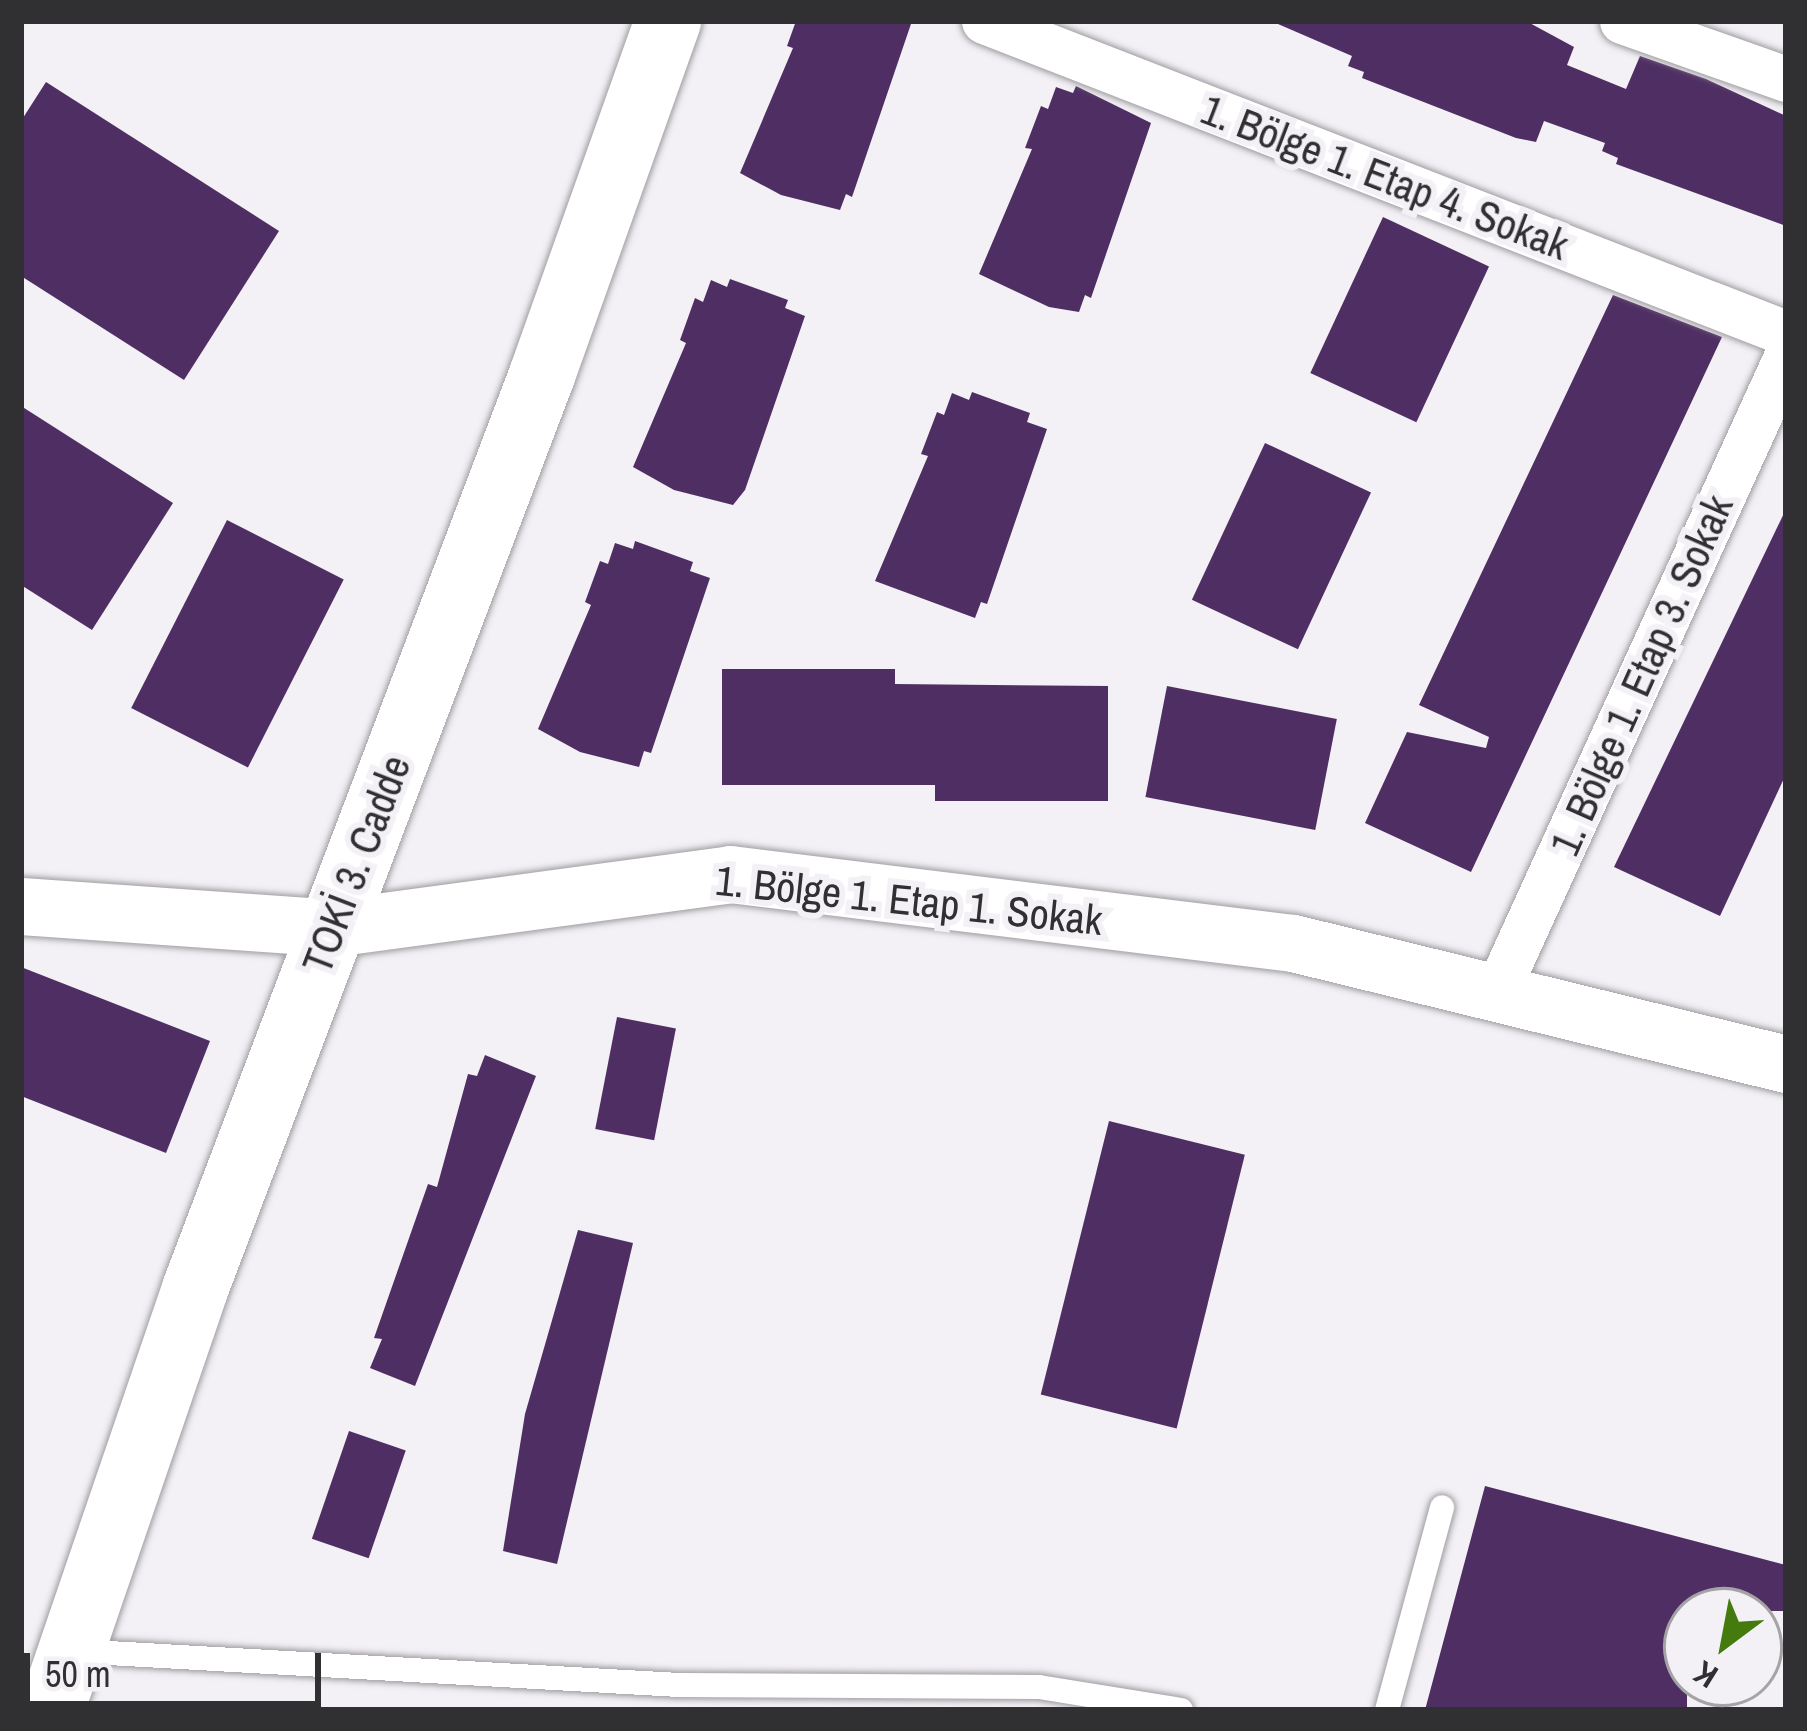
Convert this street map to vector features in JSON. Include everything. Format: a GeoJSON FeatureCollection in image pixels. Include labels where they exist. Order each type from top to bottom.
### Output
{"type":"FeatureCollection","features":[{"type":"Feature","properties":{"kind":"main road","name":"TOKİ 3. Cadde"},"geometry":{"type":"LineString","coordinates":[[61,1680],[195,1289],[668,21]]}},
{"type":"Feature","properties":{"kind":"street","name":"1. Bölge 1. Etap 4. Sokak"},"geometry":{"type":"LineString","coordinates":[[984,21],[1786,333]]}},
{"type":"Feature","properties":{"kind":"street"},"geometry":{"type":"LineString","coordinates":[[1636,23],[1786,79]]}},
{"type":"Feature","properties":{"kind":"street","name":"1. Bölge 1. Etap 3. Sokak"},"geometry":{"type":"LineString","coordinates":[[1496,993],[1786,357]]}},
{"type":"Feature","properties":{"kind":"street","name":"1. Bölge 1. Etap 1. Sokak"},"geometry":{"type":"LineString","coordinates":[[21,906],[332,928],[730,874],[1293,944],[1786,1064]]}},
{"type":"Feature","properties":{"kind":"lane"},"geometry":{"type":"LineString","coordinates":[[1387,1710],[1442,1507]]}},
{"type":"Feature","properties":{"kind":"lane"},"geometry":{"type":"LineString","coordinates":[[61,1680],[1039,1687],[1181,1710]]}},
{"type":"Feature","properties":{"kind":"building"},"geometry":{"type":"Polygon","coordinates":[[[796,21],[912,21],[852,197],[846,194],[840,210],[781,195],[740,173],[793,48],[787,46],[796,21]]]}},
{"type":"Feature","properties":{"kind":"building"},"geometry":{"type":"Polygon","coordinates":[[[1271,21],[1526,21],[1574,47],[1567,65],[1626,89],[1640,56],[1706,79],[1786,116],[1786,226],[1616,164],[1618,158],[1602,151],[1605,143],[1544,121],[1536,142],[1516,138],[1362,78],[1364,72],[1348,66],[1352,56],[1271,21]]]}},
{"type":"Feature","properties":{"kind":"building"},"geometry":{"type":"Polygon","coordinates":[[[46,82],[279,231],[184,380],[21,276],[21,121],[46,82]]]}},
{"type":"Feature","properties":{"kind":"building"},"geometry":{"type":"Polygon","coordinates":[[[1076,86],[1151,123],[1091,298],[1085,295],[1079,312],[1049,307],[979,274],[1032,149],[1025,148],[1041,106],[1048,109],[1056,87],[1073,93],[1076,86]]]}},
{"type":"Feature","properties":{"kind":"building"},"geometry":{"type":"Polygon","coordinates":[[[1383,217],[1489,266],[1416,422],[1310,373],[1383,217]]]}},
{"type":"Feature","properties":{"kind":"building"},"geometry":{"type":"Polygon","coordinates":[[[730,279],[788,300],[785,308],[805,316],[745,490],[733,505],[674,490],[633,467],[686,343],[680,340],[695,298],[703,302],[711,280],[727,287],[730,279]]]}},
{"type":"Feature","properties":{"kind":"building"},"geometry":{"type":"Polygon","coordinates":[[[1613,295],[1722,337],[1471,872],[1365,823],[1407,732],[1486,748],[1489,737],[1419,705],[1613,295]]]}},
{"type":"Feature","properties":{"kind":"building"},"geometry":{"type":"Polygon","coordinates":[[[972,392],[1030,413],[1027,422],[1047,429],[987,604],[981,602],[975,618],[875,581],[928,456],[921,454],[937,412],[944,415],[952,393],[969,400],[972,392]]]}},
{"type":"Feature","properties":{"kind":"building"},"geometry":{"type":"Polygon","coordinates":[[[21,406],[173,503],[92,630],[21,585],[21,406]]]}},
{"type":"Feature","properties":{"kind":"building"},"geometry":{"type":"Polygon","coordinates":[[[1265,443],[1371,492],[1298,649],[1192,600],[1265,443]]]}},
{"type":"Feature","properties":{"kind":"building"},"geometry":{"type":"Polygon","coordinates":[[[1786,509],[1786,774],[1720,916],[1614,867],[1786,509]]]}},
{"type":"Feature","properties":{"kind":"building"},"geometry":{"type":"Polygon","coordinates":[[[227,520],[344,579],[248,767],[131,708],[227,520]]]}},
{"type":"Feature","properties":{"kind":"building"},"geometry":{"type":"Polygon","coordinates":[[[635,541],[693,562],[690,571],[710,578],[651,753],[644,751],[639,767],[580,752],[538,729],[591,605],[585,602],[600,561],[608,564],[615,543],[633,549],[635,541]]]}},
{"type":"Feature","properties":{"kind":"building"},"geometry":{"type":"Polygon","coordinates":[[[722,669],[895,669],[895,684],[1108,686],[1108,801],[935,801],[935,785],[722,785],[722,669]]]}},
{"type":"Feature","properties":{"kind":"building"},"geometry":{"type":"Polygon","coordinates":[[[1167,686],[1337,719],[1315,830],[1145,797],[1167,686]]]}},
{"type":"Feature","properties":{"kind":"building"},"geometry":{"type":"Polygon","coordinates":[[[21,967],[210,1041],[166,1153],[21,1096],[21,967]]]}},
{"type":"Feature","properties":{"kind":"building"},"geometry":{"type":"Polygon","coordinates":[[[617,1017],[676,1028],[654,1140],[595,1129],[617,1017]]]}},
{"type":"Feature","properties":{"kind":"building"},"geometry":{"type":"Polygon","coordinates":[[[485,1055],[536,1076],[415,1386],[370,1368],[382,1339],[374,1338],[428,1184],[437,1187],[468,1074],[477,1076],[485,1055]]]}},
{"type":"Feature","properties":{"kind":"building"},"geometry":{"type":"Polygon","coordinates":[[[1109,1121],[1245,1155],[1177,1428],[1041,1395],[1109,1121]]]}},
{"type":"Feature","properties":{"kind":"building"},"geometry":{"type":"Polygon","coordinates":[[[578,1230],[633,1243],[557,1564],[503,1551],[525,1414],[578,1230]]]}},
{"type":"Feature","properties":{"kind":"building"},"geometry":{"type":"Polygon","coordinates":[[[349,1431],[406,1451],[369,1558],[312,1539],[349,1431]]]}},
{"type":"Feature","properties":{"kind":"building"},"geometry":{"type":"Polygon","coordinates":[[[1485,1486],[1786,1565],[1786,1611],[1783,1587],[1663,1587],[1663,1707],[1687,1710],[1425,1710],[1485,1486]]]}}]}
